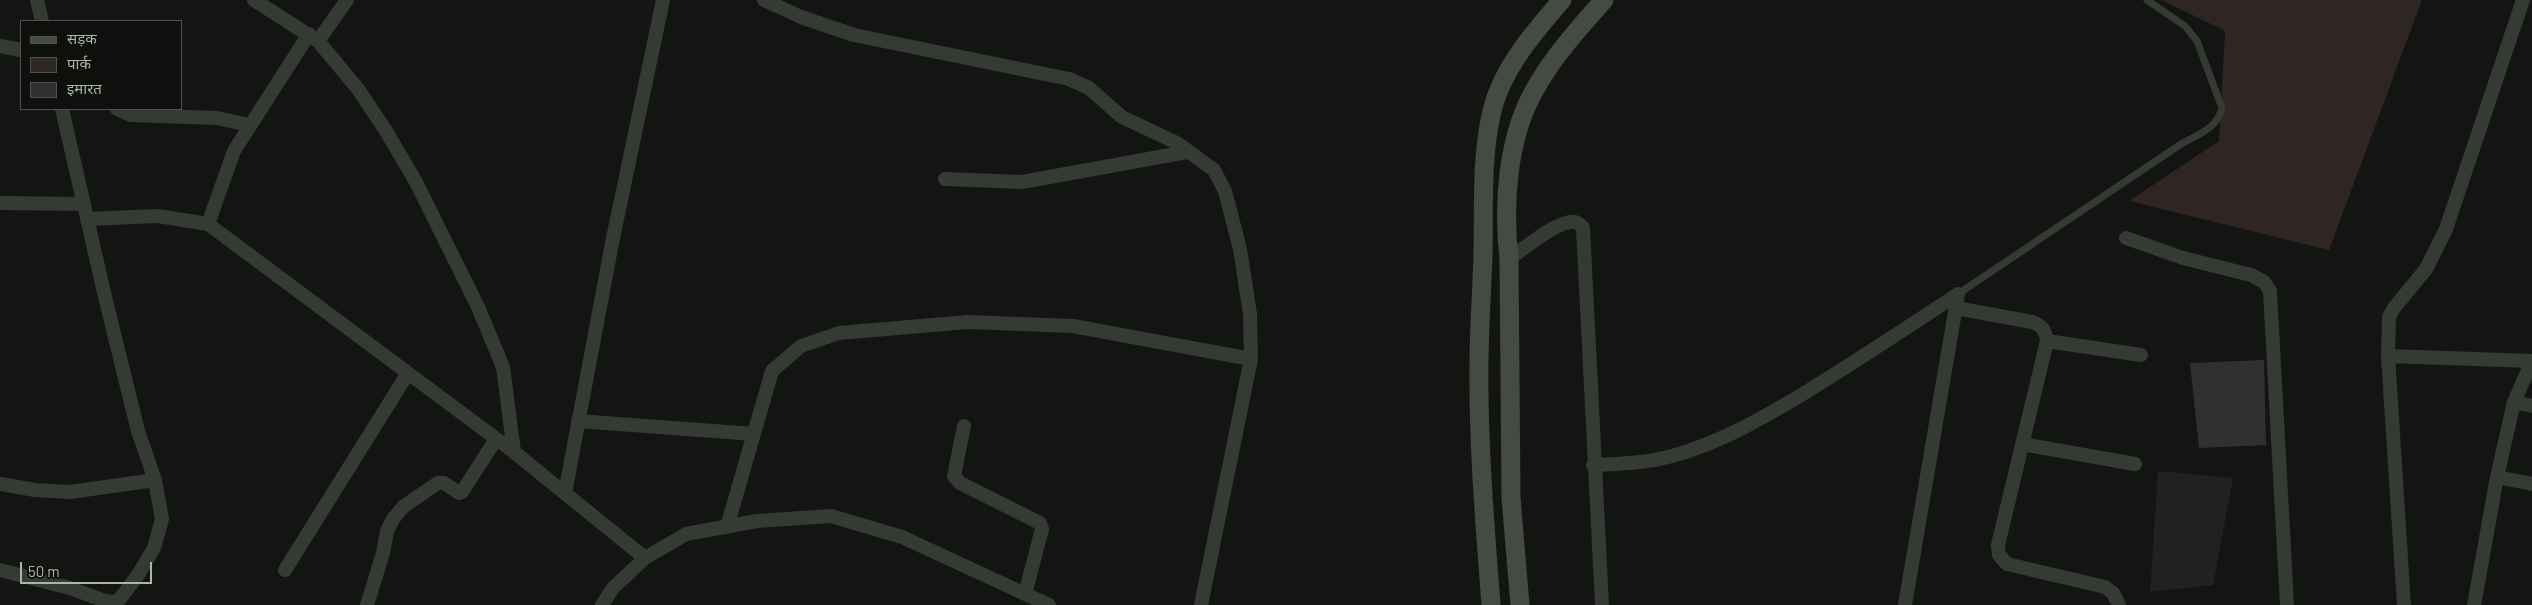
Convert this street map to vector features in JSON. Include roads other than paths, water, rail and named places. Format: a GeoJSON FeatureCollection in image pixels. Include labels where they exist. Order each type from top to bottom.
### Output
{"type":"FeatureCollection","features":[{"type":"Feature","properties":{"kind":"street"},"geometry":{"type":"LineString","coordinates":[[38,0],[42,20]]}},
{"type":"Feature","properties":{"kind":"street"},"geometry":{"type":"LineString","coordinates":[[254,0],[313,37],[358,89],[386,131],[416,182],[474,299],[503,367],[514,452]]}},
{"type":"Feature","properties":{"kind":"street"},"geometry":{"type":"LineString","coordinates":[[208,224],[234,150],[249,125],[313,37],[347,0]]}},
{"type":"Feature","properties":{"kind":"street"},"geometry":{"type":"LineString","coordinates":[[565,493],[613,238],[664,0]]}},
{"type":"Feature","properties":{"kind":"street"},"geometry":{"type":"LineString","coordinates":[[764,0],[810,20],[854,35],[1076,82],[1089,88],[1122,117],[1177,143],[1214,170],[1225,191],[1240,249],[1250,314],[1251,359],[1201,605]]}},
{"type":"Feature","properties":{"kind":"street"},"geometry":{"type":"LineString","coordinates":[[1491,605],[1483,500],[1479,364],[1483,197],[1487,144],[1492,110],[1505,77],[1535,30],[1562,0]]}},
{"type":"Feature","properties":{"kind":"street"},"geometry":{"type":"LineString","coordinates":[[1520,605],[1511,498],[1509,259],[1507,240],[1509,172],[1520,126],[1534,91],[1550,67],[1604,0]]}},
{"type":"Feature","properties":{"kind":"street"},"geometry":{"type":"LineString","coordinates":[[2404,605],[2388,356],[2390,317],[2394,308],[2426,269],[2446,229],[2523,0]]}},
{"type":"Feature","properties":{"kind":"street"},"geometry":{"type":"LineString","coordinates":[[0,46],[20,50]]}},
{"type":"Feature","properties":{"kind":"street"},"geometry":{"type":"LineString","coordinates":[[0,570],[70,588],[105,602],[119,600],[138,575],[154,548],[162,519],[155,480],[138,431],[62,110]]}},
{"type":"Feature","properties":{"kind":"street"},"geometry":{"type":"LineString","coordinates":[[119,110],[130,115],[217,118],[249,125]]}},
{"type":"Feature","properties":{"kind":"street"},"geometry":{"type":"LineString","coordinates":[[945,179],[1022,182],[1188,152]]}},
{"type":"Feature","properties":{"kind":"street"},"geometry":{"type":"LineString","coordinates":[[0,203],[84,204]]}},
{"type":"Feature","properties":{"kind":"street"},"geometry":{"type":"LineString","coordinates":[[87,219],[158,216],[208,224],[514,452],[645,558]]}},
{"type":"Feature","properties":{"kind":"street"},"geometry":{"type":"LineString","coordinates":[[1509,259],[1558,226],[1570,222],[1579,224],[1583,228],[1593,465],[1602,605]]}},
{"type":"Feature","properties":{"kind":"street"},"geometry":{"type":"LineString","coordinates":[[2126,238],[2183,258],[2251,275],[2264,282],[2270,292],[2287,605]]}},
{"type":"Feature","properties":{"kind":"street"},"geometry":{"type":"LineString","coordinates":[[1593,465],[1635,464],[1672,456],[1711,442],[1764,418],[1957,301],[2041,325],[2045,331],[2047,341],[1998,545],[1999,555],[2007,564],[2016,567],[2105,587],[2113,593],[2119,605]]}},
{"type":"Feature","properties":{"kind":"street"},"geometry":{"type":"LineString","coordinates":[[1905,605],[1957,301]]}},
{"type":"Feature","properties":{"kind":"street"},"geometry":{"type":"LineString","coordinates":[[727,526],[772,371],[800,346],[839,333],[968,322],[1073,326],[1251,359]]}},
{"type":"Feature","properties":{"kind":"street"},"geometry":{"type":"LineString","coordinates":[[2047,341],[2141,355]]}},
{"type":"Feature","properties":{"kind":"street"},"geometry":{"type":"LineString","coordinates":[[2388,356],[2532,361],[2514,402],[2496,478],[2474,605]]}},
{"type":"Feature","properties":{"kind":"street"},"geometry":{"type":"LineString","coordinates":[[285,570],[408,373]]}},
{"type":"Feature","properties":{"kind":"street"},"geometry":{"type":"LineString","coordinates":[[2514,402],[2532,406]]}},
{"type":"Feature","properties":{"kind":"street"},"geometry":{"type":"LineString","coordinates":[[578,421],[754,434]]}},
{"type":"Feature","properties":{"kind":"street"},"geometry":{"type":"LineString","coordinates":[[964,426],[954,476],[960,483],[1040,523],[1042,528],[1024,594]]}},
{"type":"Feature","properties":{"kind":"street"},"geometry":{"type":"LineString","coordinates":[[367,605],[383,553],[387,531],[393,519],[404,506],[438,482],[444,483],[459,493],[462,492],[496,439]]}},
{"type":"Feature","properties":{"kind":"street"},"geometry":{"type":"LineString","coordinates":[[2022,444],[2135,464]]}},
{"type":"Feature","properties":{"kind":"street"},"geometry":{"type":"LineString","coordinates":[[2496,478],[2532,484]]}},
{"type":"Feature","properties":{"kind":"street"},"geometry":{"type":"LineString","coordinates":[[0,484],[35,490],[70,492],[155,480]]}},
{"type":"Feature","properties":{"kind":"street"},"geometry":{"type":"LineString","coordinates":[[602,605],[614,588],[645,558],[686,534],[758,521],[831,516],[902,537],[1049,605]]}},
{"type":"Feature","properties":{"kind":"lane"},"geometry":{"type":"LineString","coordinates":[[1957,301],[2181,144],[2213,125],[2220,117],[2222,108],[2197,41],[2185,26],[2147,0]]}}]}
